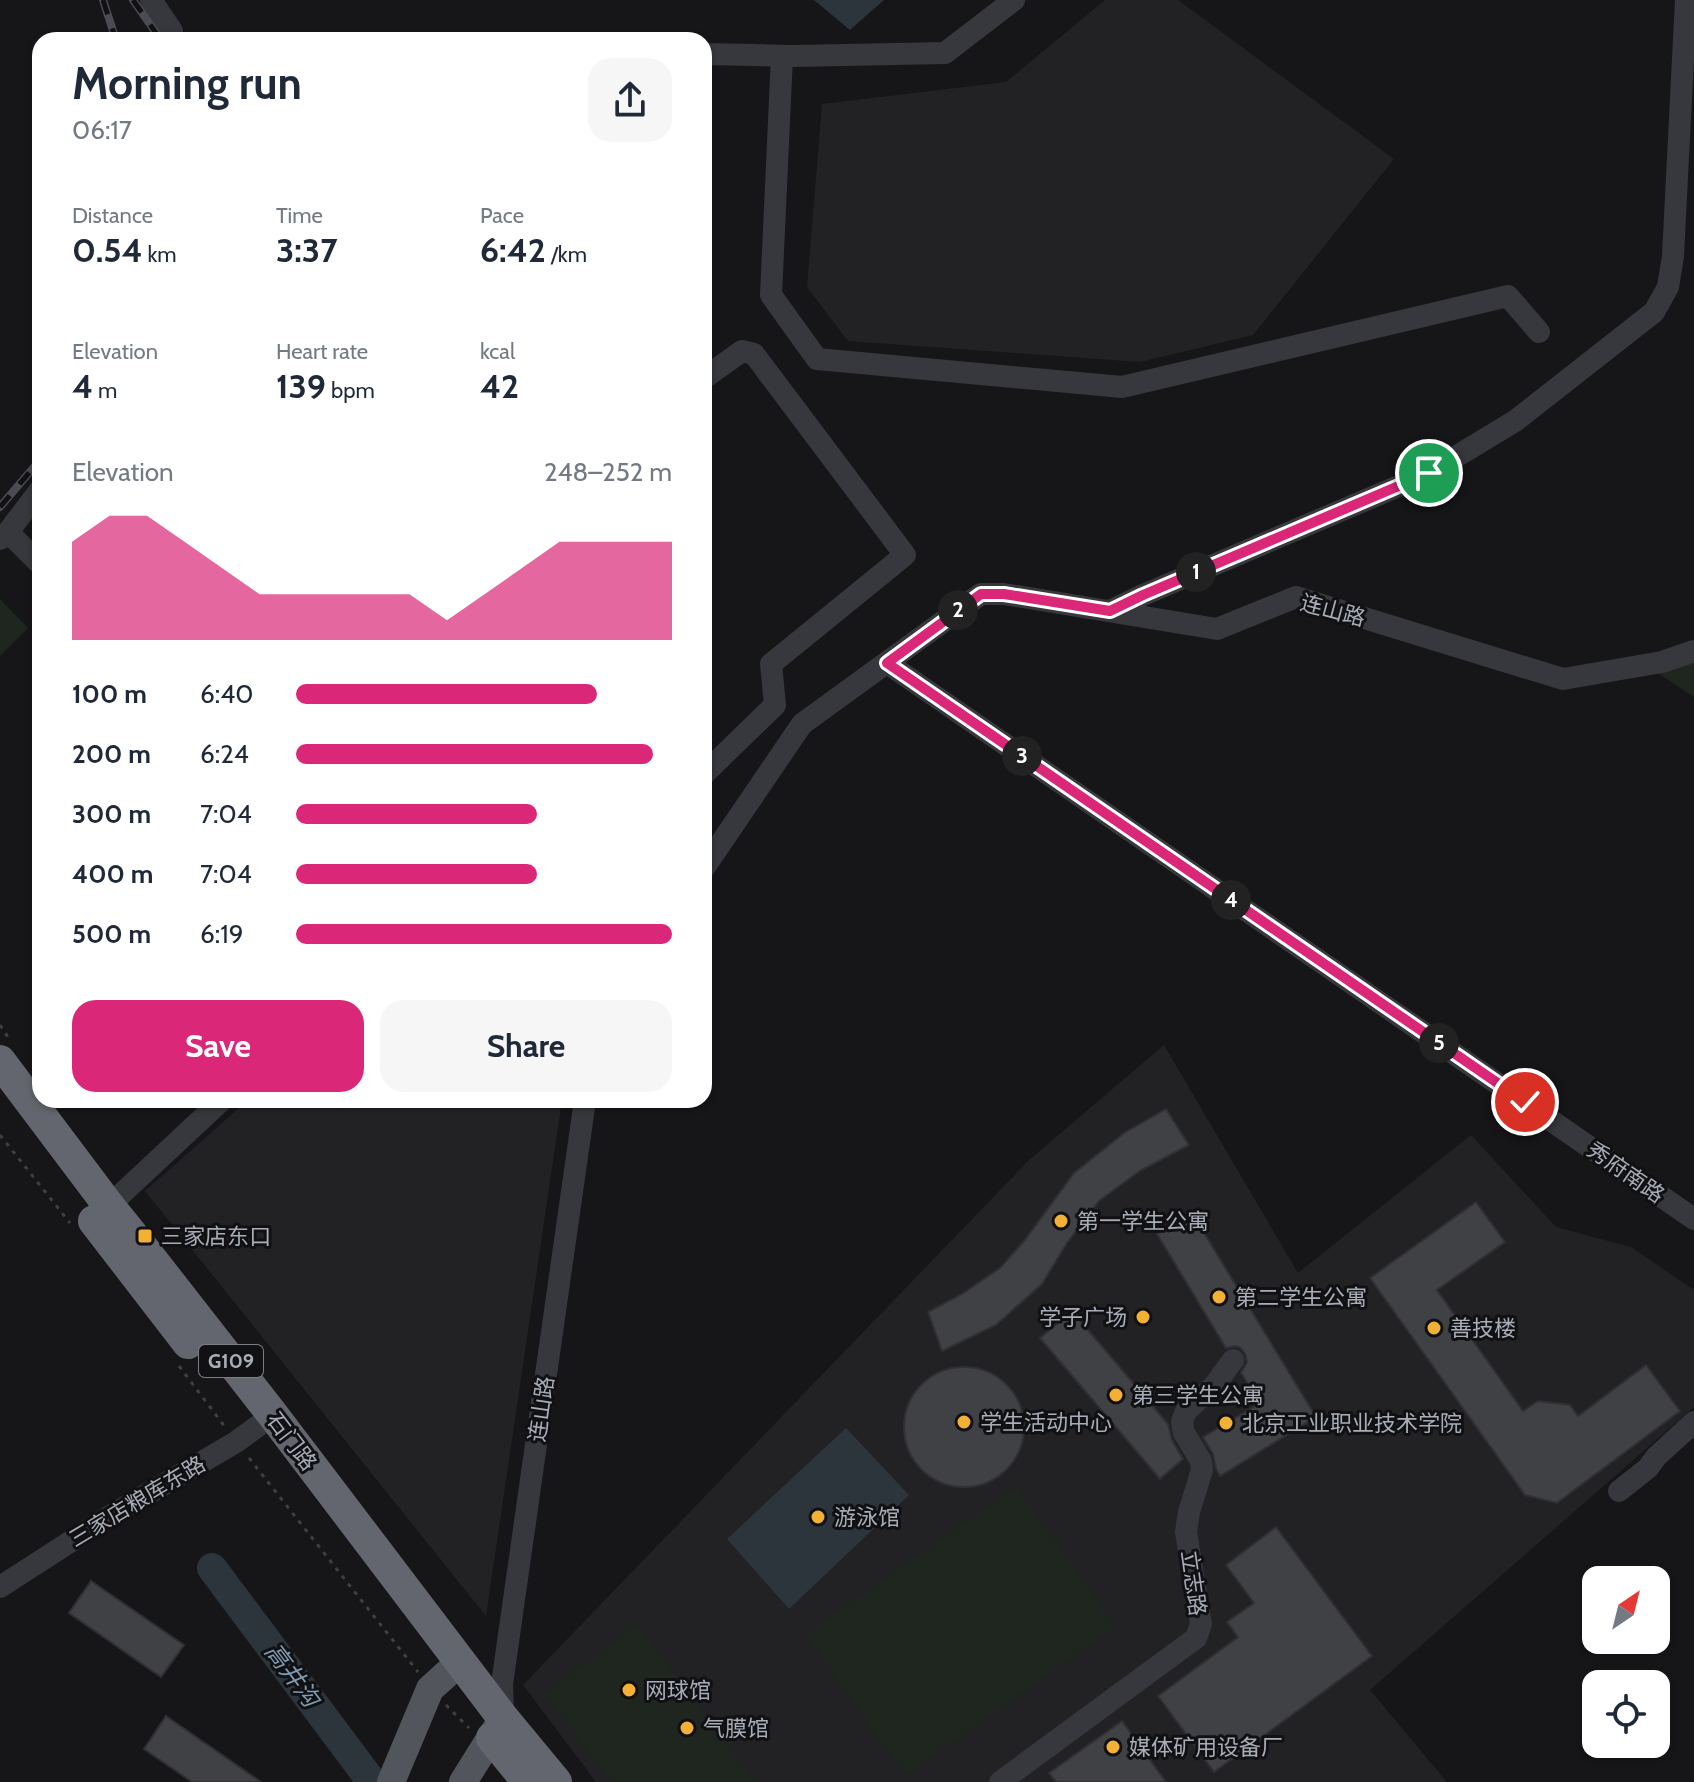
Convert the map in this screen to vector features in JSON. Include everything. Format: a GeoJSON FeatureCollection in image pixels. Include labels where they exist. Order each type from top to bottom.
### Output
{"type":"FeatureCollection","features":[{"type":"Feature","properties":{"kind":"highway","name":"石门路"},"geometry":{"type":"LineString","coordinates":[[0,1061],[92,1218]]}},
{"type":"Feature","properties":{"kind":"highway","name":"石门路"},"geometry":{"type":"LineString","coordinates":[[0,1098],[92,1218],[138,1242],[255,1428],[528,1782]]}},
{"type":"Feature","properties":{"kind":"highway","name":"石门路"},"geometry":{"type":"LineString","coordinates":[[494,1734],[556,1782]]}},
{"type":"Feature","properties":{"kind":"main road"},"geometry":{"type":"LineString","coordinates":[[395,1773],[445,1675]]}},
{"type":"Feature","properties":{"kind":"main road"},"geometry":{"type":"LineString","coordinates":[[463,1782],[494,1734]]}},
{"type":"Feature","properties":{"kind":"street"},"geometry":{"type":"LineString","coordinates":[[151,0],[172,32]]}},
{"type":"Feature","properties":{"kind":"street"},"geometry":{"type":"LineString","coordinates":[[712,54],[945,53],[1014,0]]}},
{"type":"Feature","properties":{"kind":"street"},"geometry":{"type":"LineString","coordinates":[[1110,611],[1429,473],[1515,421],[1654,312],[1668,287],[1673,256],[1686,0]]}},
{"type":"Feature","properties":{"kind":"street"},"geometry":{"type":"LineString","coordinates":[[782,56],[771,295],[817,359],[1122,387],[1508,296],[1539,332]]}},
{"type":"Feature","properties":{"kind":"street"},"geometry":{"type":"LineString","coordinates":[[712,372],[742,351],[754,354],[905,555],[771,664],[775,705],[797,732]]}},
{"type":"Feature","properties":{"kind":"street"},"geometry":{"type":"LineString","coordinates":[[32,500],[4,535],[32,558]]}},
{"type":"Feature","properties":{"kind":"street","name":"连山路"},"geometry":{"type":"LineString","coordinates":[[712,856],[802,724],[981,594],[1004,594],[1217,629],[1296,597],[1563,679],[1662,662],[1694,651]]}},
{"type":"Feature","properties":{"kind":"street","name":"秀府南路"},"geometry":{"type":"LineString","coordinates":[[887,663],[1694,1219]]}},
{"type":"Feature","properties":{"kind":"street"},"geometry":{"type":"LineString","coordinates":[[712,766],[775,705]]}},
{"type":"Feature","properties":{"kind":"street"},"geometry":{"type":"LineString","coordinates":[[92,1218],[213,1108]]}},
{"type":"Feature","properties":{"kind":"street","name":"连山路"},"geometry":{"type":"LineString","coordinates":[[494,1734],[584,1108]]}},
{"type":"Feature","properties":{"kind":"street","name":"立志路"},"geometry":{"type":"LineString","coordinates":[[1000,1782],[1196,1638],[1201,1624],[1186,1532],[1202,1470],[1201,1461],[1184,1433],[1182,1422],[1186,1411],[1214,1386],[1233,1360]]}},
{"type":"Feature","properties":{"kind":"street"},"geometry":{"type":"LineString","coordinates":[[1619,1491],[1648,1468],[1694,1422]]}},
{"type":"Feature","properties":{"kind":"street","name":"三家店粮库东路"},"geometry":{"type":"LineString","coordinates":[[0,1587],[255,1428]]}},
{"type":"Feature","properties":{"kind":"path"},"geometry":{"type":"LineString","coordinates":[[0,1135],[92,1218]]}},
{"type":"Feature","properties":{"kind":"path","name":"石门路"},"geometry":{"type":"LineString","coordinates":[[172,1357],[255,1428],[410,1659],[445,1675],[494,1734]]}},
{"type":"Feature","properties":{"kind":"shaded area"},"geometry":{"type":"Polygon","coordinates":[[[814,0],[884,0],[850,30],[814,0]]]}},
{"type":"Feature","properties":{"kind":"shaded area"},"geometry":{"type":"Polygon","coordinates":[[[1105,0],[1178,0],[1394,159],[1253,335],[1140,362],[848,341],[807,287],[822,104],[1006,82],[1105,0]]]}},
{"type":"Feature","properties":{"kind":"shaded area"},"geometry":{"type":"Polygon","coordinates":[[[0,599],[28,628],[0,656],[0,599]]]}},
{"type":"Feature","properties":{"kind":"shaded area"},"geometry":{"type":"Polygon","coordinates":[[[1694,662],[1694,697],[1656,672],[1694,662]]]}},
{"type":"Feature","properties":{"kind":"shaded area","name":"北京工业职业技术学院"},"geometry":{"type":"Polygon","coordinates":[[[1164,1045],[1298,1273],[1471,1135],[1556,1227],[1631,1247],[1694,1290],[1694,1407],[1370,1690],[1447,1782],[596,1782],[523,1685],[1029,1160],[1164,1045]]]}},
{"type":"Feature","properties":{"kind":"shaded area"},"geometry":{"type":"Polygon","coordinates":[[[239,1108],[561,1108],[486,1616],[145,1191],[239,1108]]]}},
{"type":"Feature","properties":{"kind":"shaded area","name":"游泳馆"},"geometry":{"type":"Polygon","coordinates":[[[846,1428],[909,1495],[789,1609],[727,1539],[846,1428]]]}},
{"type":"Feature","properties":{"kind":"shaded area"},"geometry":{"type":"Polygon","coordinates":[[[1017,1486],[1116,1627],[905,1776],[805,1634],[1017,1486]]]}},
{"type":"Feature","properties":{"kind":"shaded area"},"geometry":{"type":"Polygon","coordinates":[[[637,1624],[757,1782],[611,1782],[544,1694],[637,1624]]]}},
{"type":"Feature","properties":{"kind":"building","name":"第一学生公寓"},"geometry":{"type":"Polygon","coordinates":[[[1166,1109],[1189,1145],[1141,1170],[1099,1201],[1067,1243],[1042,1284],[996,1325],[942,1351],[928,1312],[1000,1268],[1074,1173],[1124,1133],[1166,1109]]]}},
{"type":"Feature","properties":{"kind":"building","name":"善技楼"},"geometry":{"type":"Polygon","coordinates":[[[1476,1202],[1505,1242],[1437,1290],[1523,1411],[1538,1401],[1570,1405],[1578,1416],[1646,1365],[1680,1411],[1557,1503],[1525,1495],[1370,1278],[1476,1202]]]}},
{"type":"Feature","properties":{"kind":"building","name":"第二学生公寓"},"geometry":{"type":"Polygon","coordinates":[[[1192,1213],[1316,1417],[1220,1476],[1203,1437],[1260,1403],[1241,1373],[1247,1362],[1245,1354],[1235,1346],[1226,1348],[1157,1234],[1192,1213]]]}},
{"type":"Feature","properties":{"kind":"building","name":"第三学生公寓"},"geometry":{"type":"Polygon","coordinates":[[[1072,1311],[1168,1424],[1172,1440],[1183,1459],[1160,1479],[1040,1338],[1072,1311]]]}},
{"type":"Feature","properties":{"kind":"building","name":"学生活动中心"},"geometry":{"type":"Polygon","coordinates":[[[964,1367],[987,1372],[1006,1385],[1019,1404],[1024,1427],[1019,1450],[1006,1469],[987,1482],[964,1487],[941,1482],[922,1469],[909,1450],[904,1427],[909,1404],[922,1385],[941,1372],[964,1367]]]}},
{"type":"Feature","properties":{"kind":"building"},"geometry":{"type":"Polygon","coordinates":[[[1276,1527],[1372,1656],[1214,1772],[1158,1696],[1238,1637],[1227,1622],[1254,1603],[1226,1565],[1276,1527]]]}},
{"type":"Feature","properties":{"kind":"building"},"geometry":{"type":"Polygon","coordinates":[[[91,1581],[184,1645],[161,1677],[69,1613],[91,1581]]]}},
{"type":"Feature","properties":{"kind":"building"},"geometry":{"type":"Polygon","coordinates":[[[166,1716],[261,1782],[192,1782],[144,1749],[166,1716]]]}},
{"type":"Feature","properties":{"kind":"building","name":"媒体矿用设备厂"},"geometry":{"type":"Polygon","coordinates":[[[1122,1721],[1166,1782],[1056,1782],[1049,1773],[1122,1721]]]}},
{"type":"Feature","properties":{"kind":"waterway","name":"高井沟"},"geometry":{"type":"LineString","coordinates":[[212,1568],[372,1782]]}},
{"type":"Feature","properties":{"kind":"railway"},"geometry":{"type":"LineString","coordinates":[[103,0],[113,32]]}},
{"type":"Feature","properties":{"kind":"railway"},"geometry":{"type":"LineString","coordinates":[[133,0],[155,32]]}},
{"type":"Feature","properties":{"kind":"railway"},"geometry":{"type":"LineString","coordinates":[[0,507],[32,469]]}},
{"type":"Feature","properties":{"kind":"place","name":"第一学生公寓"},"geometry":{"type":"Point","coordinates":[1061,1221]}},
{"type":"Feature","properties":{"kind":"place","name":"三家店东口"},"geometry":{"type":"Point","coordinates":[145,1236]}},
{"type":"Feature","properties":{"kind":"place","name":"第二学生公寓"},"geometry":{"type":"Point","coordinates":[1219,1297]}},
{"type":"Feature","properties":{"kind":"place","name":"学子广场"},"geometry":{"type":"Point","coordinates":[1143,1317]}},
{"type":"Feature","properties":{"kind":"place","name":"善技楼"},"geometry":{"type":"Point","coordinates":[1434,1328]}},
{"type":"Feature","properties":{"kind":"place","name":"第三学生公寓"},"geometry":{"type":"Point","coordinates":[1116,1395]}},
{"type":"Feature","properties":{"kind":"place","name":"学生活动中心"},"geometry":{"type":"Point","coordinates":[964,1422]}},
{"type":"Feature","properties":{"kind":"place","name":"北京工业职业技术学院"},"geometry":{"type":"Point","coordinates":[1226,1423]}},
{"type":"Feature","properties":{"kind":"place","name":"游泳馆"},"geometry":{"type":"Point","coordinates":[818,1517]}},
{"type":"Feature","properties":{"kind":"place","name":"网球馆"},"geometry":{"type":"Point","coordinates":[629,1690]}},
{"type":"Feature","properties":{"kind":"place","name":"气膜馆"},"geometry":{"type":"Point","coordinates":[687,1728]}},
{"type":"Feature","properties":{"kind":"place","name":"媒体矿用设备厂"},"geometry":{"type":"Point","coordinates":[1113,1747]}},
{"type":"Feature","properties":{"kind":"route"},"geometry":{"type":"LineString","coordinates":[[1429,473],[1110,611],[1004,594],[981,594],[887,663],[1525,1102]]}}]}
